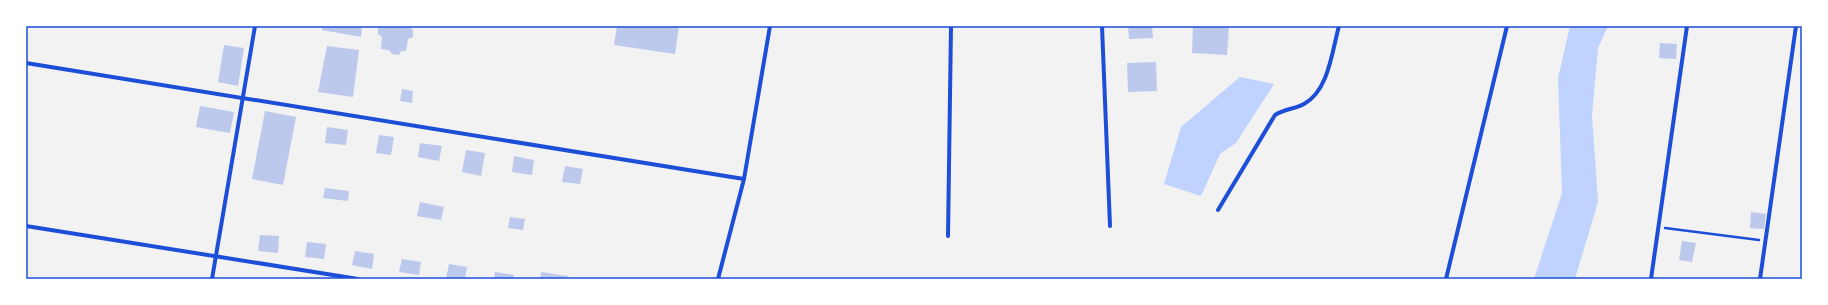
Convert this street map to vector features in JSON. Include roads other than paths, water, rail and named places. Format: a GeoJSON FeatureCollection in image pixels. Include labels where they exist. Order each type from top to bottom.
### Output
{"type":"FeatureCollection","features":[{"type":"Feature","properties":{"kind":"street"},"geometry":{"type":"LineString","coordinates":[[212,279],[254,26]]}},
{"type":"Feature","properties":{"kind":"street"},"geometry":{"type":"LineString","coordinates":[[718,279],[744,179],[770,26]]}},
{"type":"Feature","properties":{"kind":"street"},"geometry":{"type":"LineString","coordinates":[[948,236],[951,26]]}},
{"type":"Feature","properties":{"kind":"street"},"geometry":{"type":"LineString","coordinates":[[1102,26],[1110,226]]}},
{"type":"Feature","properties":{"kind":"street"},"geometry":{"type":"LineString","coordinates":[[1218,210],[1275,115],[1282,110],[1303,105],[1313,98],[1324,81],[1339,26]]}},
{"type":"Feature","properties":{"kind":"street"},"geometry":{"type":"LineString","coordinates":[[1446,279],[1507,26]]}},
{"type":"Feature","properties":{"kind":"street"},"geometry":{"type":"LineString","coordinates":[[1652,279],[1687,26]]}},
{"type":"Feature","properties":{"kind":"street"},"geometry":{"type":"LineString","coordinates":[[1760,279],[1796,26]]}},
{"type":"Feature","properties":{"kind":"street"},"geometry":{"type":"LineString","coordinates":[[26,63],[744,179]]}},
{"type":"Feature","properties":{"kind":"street"},"geometry":{"type":"LineString","coordinates":[[26,226],[358,279]]}},
{"type":"Feature","properties":{"kind":"water"},"geometry":{"type":"Polygon","coordinates":[[[1570,26],[1608,26],[1598,48],[1592,115],[1598,202],[1575,279],[1534,279],[1562,193],[1558,78],[1570,26]]]}},
{"type":"Feature","properties":{"kind":"water"},"geometry":{"type":"Polygon","coordinates":[[[1240,77],[1274,84],[1236,143],[1220,154],[1201,196],[1164,184],[1181,127],[1240,77]]]}}]}
